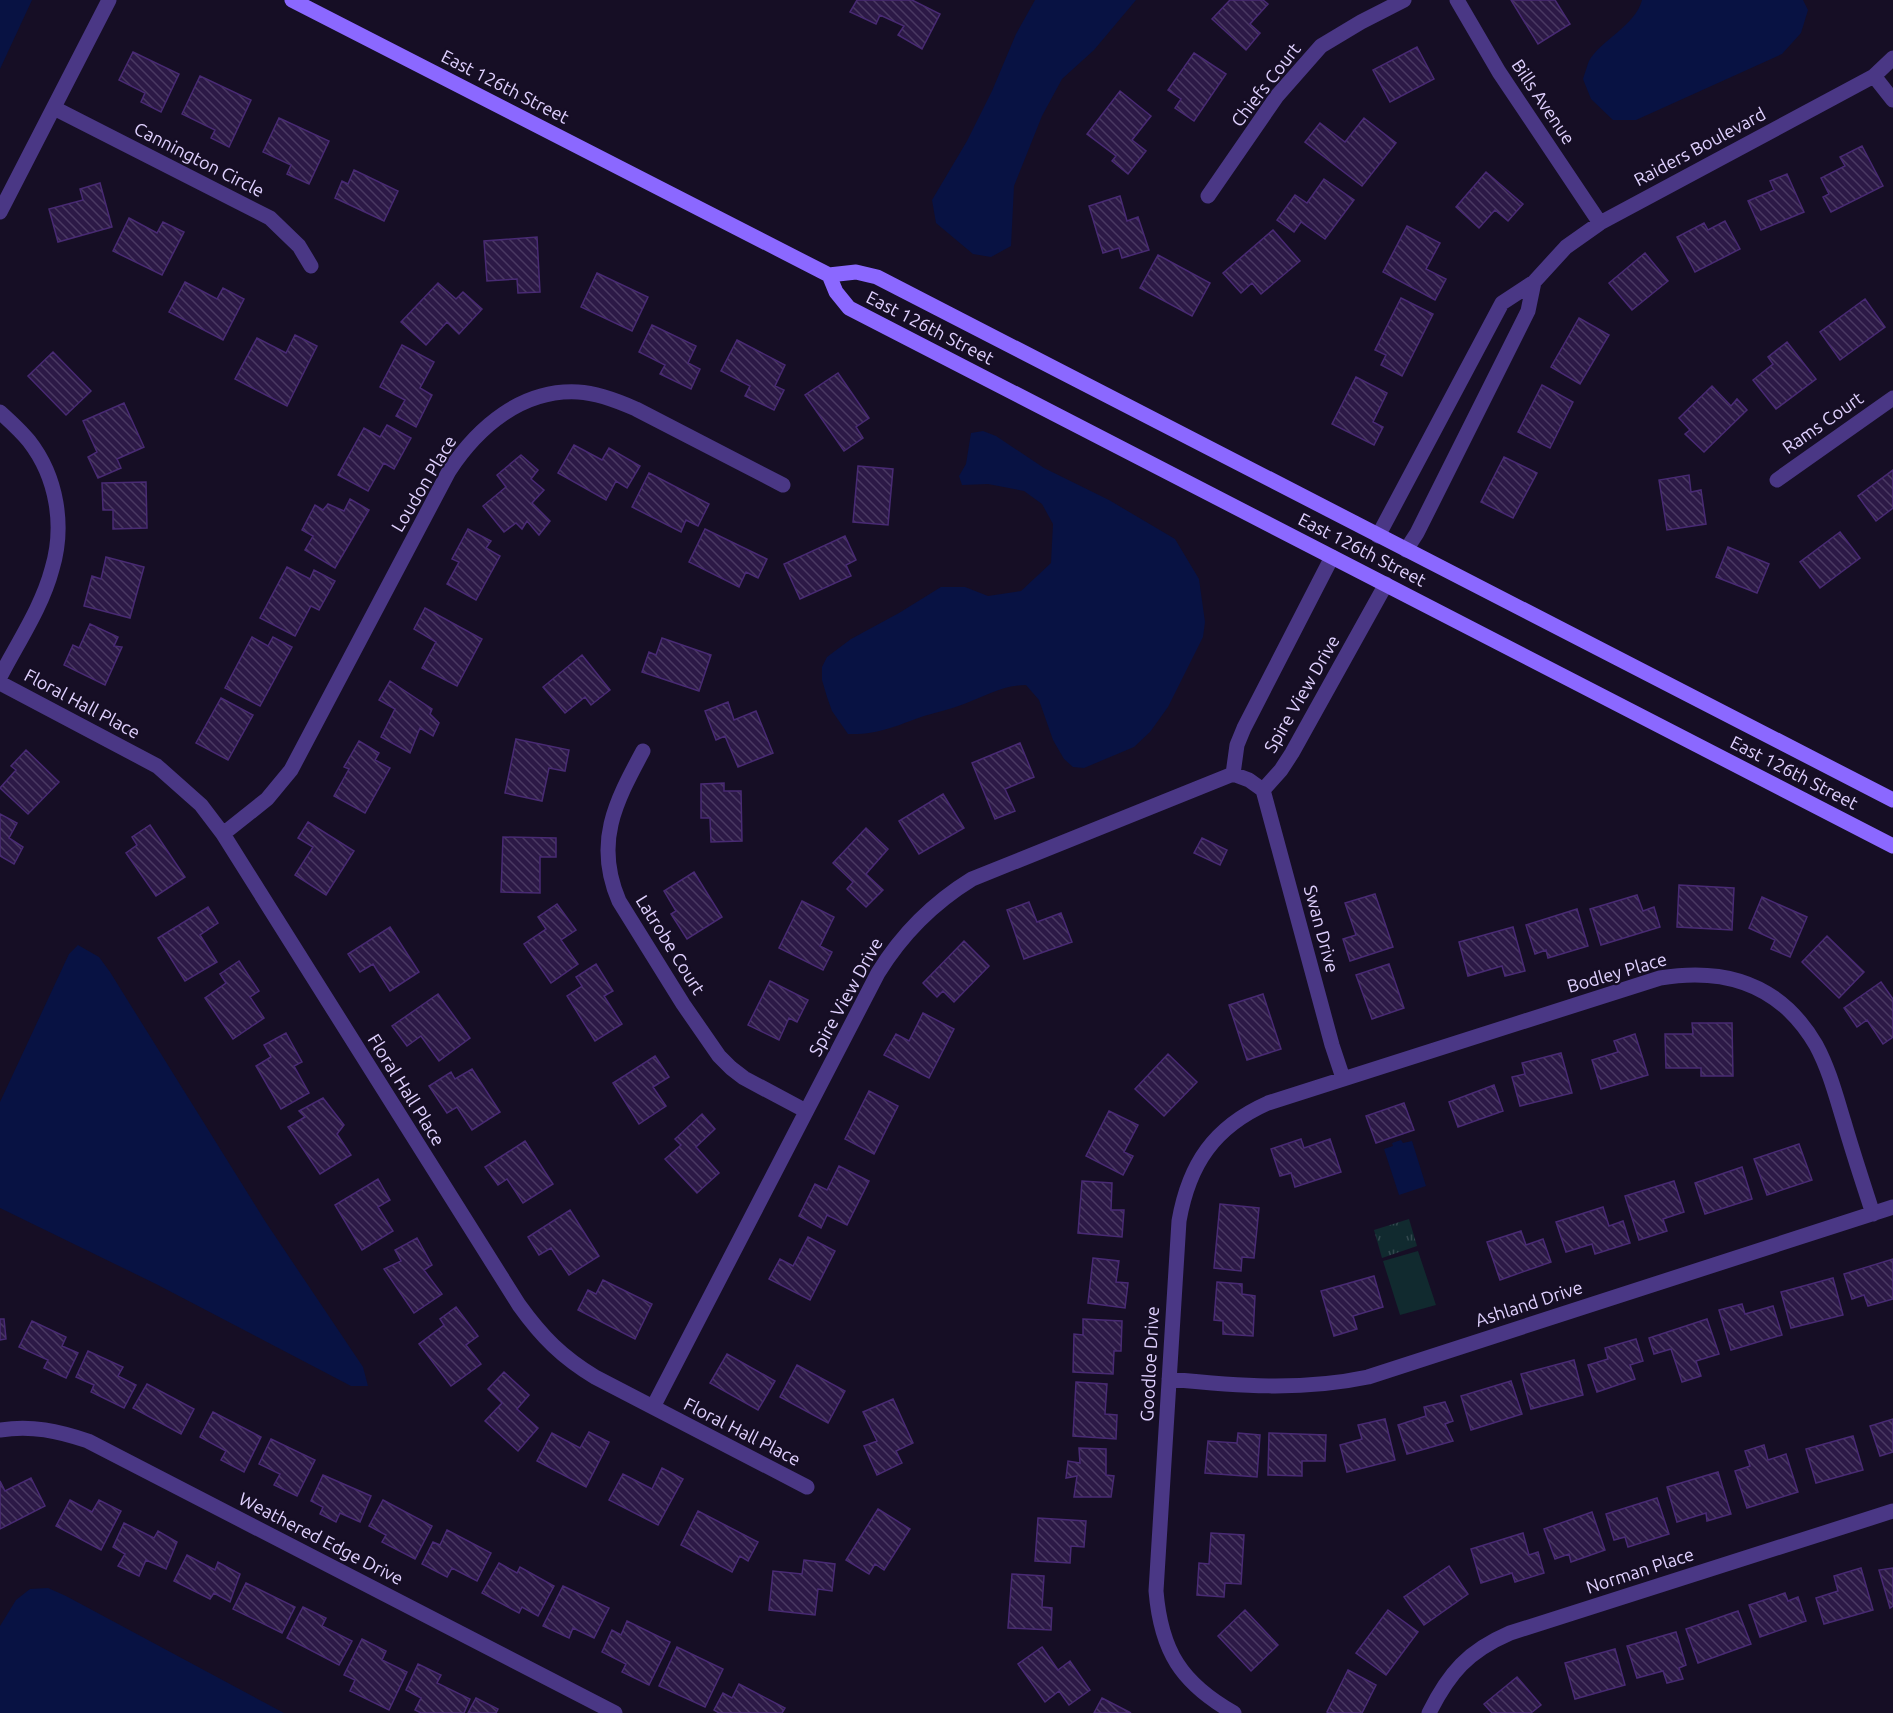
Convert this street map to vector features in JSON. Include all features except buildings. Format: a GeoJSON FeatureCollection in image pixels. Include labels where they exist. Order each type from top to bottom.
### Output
{"type":"FeatureCollection","features":[{"type":"Feature","properties":{"kind":"main road","name":"East 126th Street"},"geometry":{"type":"LineString","coordinates":[[292,0],[829,275],[856,272],[877,277],[1893,800]]}},
{"type":"Feature","properties":{"kind":"main road","name":"East 126th Street"},"geometry":{"type":"LineString","coordinates":[[829,275],[836,292],[849,308],[1893,846]]}},
{"type":"Feature","properties":{"kind":"street"},"geometry":{"type":"LineString","coordinates":[[0,212],[109,0]]}},
{"type":"Feature","properties":{"kind":"street","name":"Chiefs Court"},"geometry":{"type":"LineString","coordinates":[[1208,196],[1277,96],[1321,46],[1404,0]]}},
{"type":"Feature","properties":{"kind":"street","name":"Bills Avenue"},"geometry":{"type":"LineString","coordinates":[[1457,0],[1498,72],[1600,223]]}},
{"type":"Feature","properties":{"kind":"street","name":"Raiders Boulevard"},"geometry":{"type":"LineString","coordinates":[[1378,536],[1502,303],[1534,282],[1566,247],[1600,223],[1875,76],[1893,58]]}},
{"type":"Feature","properties":{"kind":"street"},"geometry":{"type":"LineString","coordinates":[[1875,76],[1893,100]]}},
{"type":"Feature","properties":{"kind":"street","name":"Cannington Circle"},"geometry":{"type":"LineString","coordinates":[[54,108],[270,218],[299,246],[311,266]]}},
{"type":"Feature","properties":{"kind":"street"},"geometry":{"type":"LineString","coordinates":[[1406,550],[1528,311],[1534,282]]}},
{"type":"Feature","properties":{"kind":"street","name":"Loudon Place"},"geometry":{"type":"LineString","coordinates":[[223,834],[267,799],[291,770],[449,471],[475,437],[501,415],[532,400],[552,395],[577,392],[590,394],[636,409],[783,485]]}},
{"type":"Feature","properties":{"kind":"street","name":"Rams Court"},"geometry":{"type":"LineString","coordinates":[[1777,480],[1893,398]]}},
{"type":"Feature","properties":{"kind":"street"},"geometry":{"type":"LineString","coordinates":[[0,412],[29,441],[48,473],[54,492],[58,531],[57,550],[46,585],[0,677]]}},
{"type":"Feature","properties":{"kind":"street","name":"Spire View Drive"},"geometry":{"type":"LineString","coordinates":[[653,1407],[891,951],[922,916],[946,896],[972,879],[1233,774],[1237,745],[1244,728],[1332,557]]}},
{"type":"Feature","properties":{"kind":"street","name":"Spire View Drive"},"geometry":{"type":"LineString","coordinates":[[1263,790],[1281,770],[1292,753],[1386,585]]}},
{"type":"Feature","properties":{"kind":"street","name":"Floral Hall Place"},"geometry":{"type":"LineString","coordinates":[[0,683],[156,766],[173,778],[201,805],[223,834],[530,1321],[556,1350],[571,1363],[807,1487]]}},
{"type":"Feature","properties":{"kind":"street","name":"Latrobe Court"},"geometry":{"type":"LineString","coordinates":[[643,751],[620,796],[609,826],[607,860],[613,888],[677,995],[719,1056],[744,1078],[806,1111]]}},
{"type":"Feature","properties":{"kind":"street"},"geometry":{"type":"LineString","coordinates":[[1233,774],[1249,780],[1263,790]]}},
{"type":"Feature","properties":{"kind":"street","name":"Swan Drive"},"geometry":{"type":"LineString","coordinates":[[1263,790],[1332,1046],[1343,1078]]}},
{"type":"Feature","properties":{"kind":"street","name":"Bodley Place"},"geometry":{"type":"LineString","coordinates":[[1343,1078],[1660,978],[1701,974],[1726,977],[1748,984],[1776,999],[1806,1029],[1830,1078],[1873,1214]]}},
{"type":"Feature","properties":{"kind":"street","name":"Goodloe Drive"},"geometry":{"type":"LineString","coordinates":[[1234,1713],[1209,1697],[1185,1675],[1167,1645],[1159,1619],[1156,1572],[1177,1238],[1185,1194],[1199,1160],[1217,1137],[1248,1112],[1343,1078]]}},
{"type":"Feature","properties":{"kind":"street","name":"Ashland Drive"},"geometry":{"type":"LineString","coordinates":[[1169,1379],[1216,1384],[1291,1387],[1318,1386],[1368,1377],[1893,1207]]}},
{"type":"Feature","properties":{"kind":"street","name":"Weathered Edge Drive"},"geometry":{"type":"LineString","coordinates":[[0,1430],[33,1427],[88,1441],[615,1713]]}},
{"type":"Feature","properties":{"kind":"street","name":"Norman Place"},"geometry":{"type":"LineString","coordinates":[[1429,1713],[1447,1681],[1464,1661],[1489,1642],[1510,1633],[1893,1511]]}},
{"type":"Feature","properties":{"kind":"green space"},"geometry":{"type":"Polygon","coordinates":[[[1409,1219],[1417,1246],[1382,1258],[1374,1230],[1409,1219]]]}},
{"type":"Feature","properties":{"kind":"green space"},"geometry":{"type":"Polygon","coordinates":[[[1418,1251],[1436,1305],[1400,1315],[1383,1261],[1418,1251]]]}},
{"type":"Feature","properties":{"kind":"shaded area"},"geometry":{"type":"Polygon","coordinates":[[[0,0],[32,0],[0,69],[0,0]]]}},
{"type":"Feature","properties":{"kind":"shaded area"},"geometry":{"type":"Polygon","coordinates":[[[1035,0],[1136,0],[1094,50],[1062,79],[1042,116],[1014,186],[1011,246],[991,257],[973,254],[936,223],[932,200],[967,141],[992,91],[1016,34],[1035,0]]]}},
{"type":"Feature","properties":{"kind":"shaded area"},"geometry":{"type":"Polygon","coordinates":[[[1642,0],[1803,0],[1808,10],[1801,33],[1782,54],[1636,120],[1613,120],[1591,99],[1583,79],[1594,54],[1633,17],[1642,0]]]}},
{"type":"Feature","properties":{"kind":"shaded area"},"geometry":{"type":"Polygon","coordinates":[[[983,431],[996,436],[1044,468],[1109,500],[1175,539],[1199,579],[1205,622],[1203,637],[1168,707],[1150,732],[1134,747],[1084,768],[1073,767],[1064,759],[1053,740],[1039,700],[1026,685],[1002,689],[959,706],[887,729],[859,734],[848,734],[832,711],[827,697],[822,680],[822,667],[827,657],[851,639],[941,587],[965,587],[988,596],[1021,591],[1051,563],[1053,524],[1042,504],[1024,491],[988,484],[962,485],[959,476],[966,464],[971,433],[983,431]]]}},
{"type":"Feature","properties":{"kind":"shaded area"},"geometry":{"type":"Polygon","coordinates":[[[78,945],[99,957],[110,972],[265,1221],[363,1367],[368,1386],[351,1386],[156,1284],[0,1208],[0,1102],[69,954],[78,945]]]}},
{"type":"Feature","properties":{"kind":"shaded area"},"geometry":{"type":"Polygon","coordinates":[[[1401,1140],[1403,1143],[1412,1141],[1426,1186],[1399,1195],[1384,1149],[1401,1140]]]}},
{"type":"Feature","properties":{"kind":"shaded area"},"geometry":{"type":"Polygon","coordinates":[[[48,1588],[284,1713],[0,1713],[0,1626],[16,1600],[30,1589],[48,1588]]]}}]}
